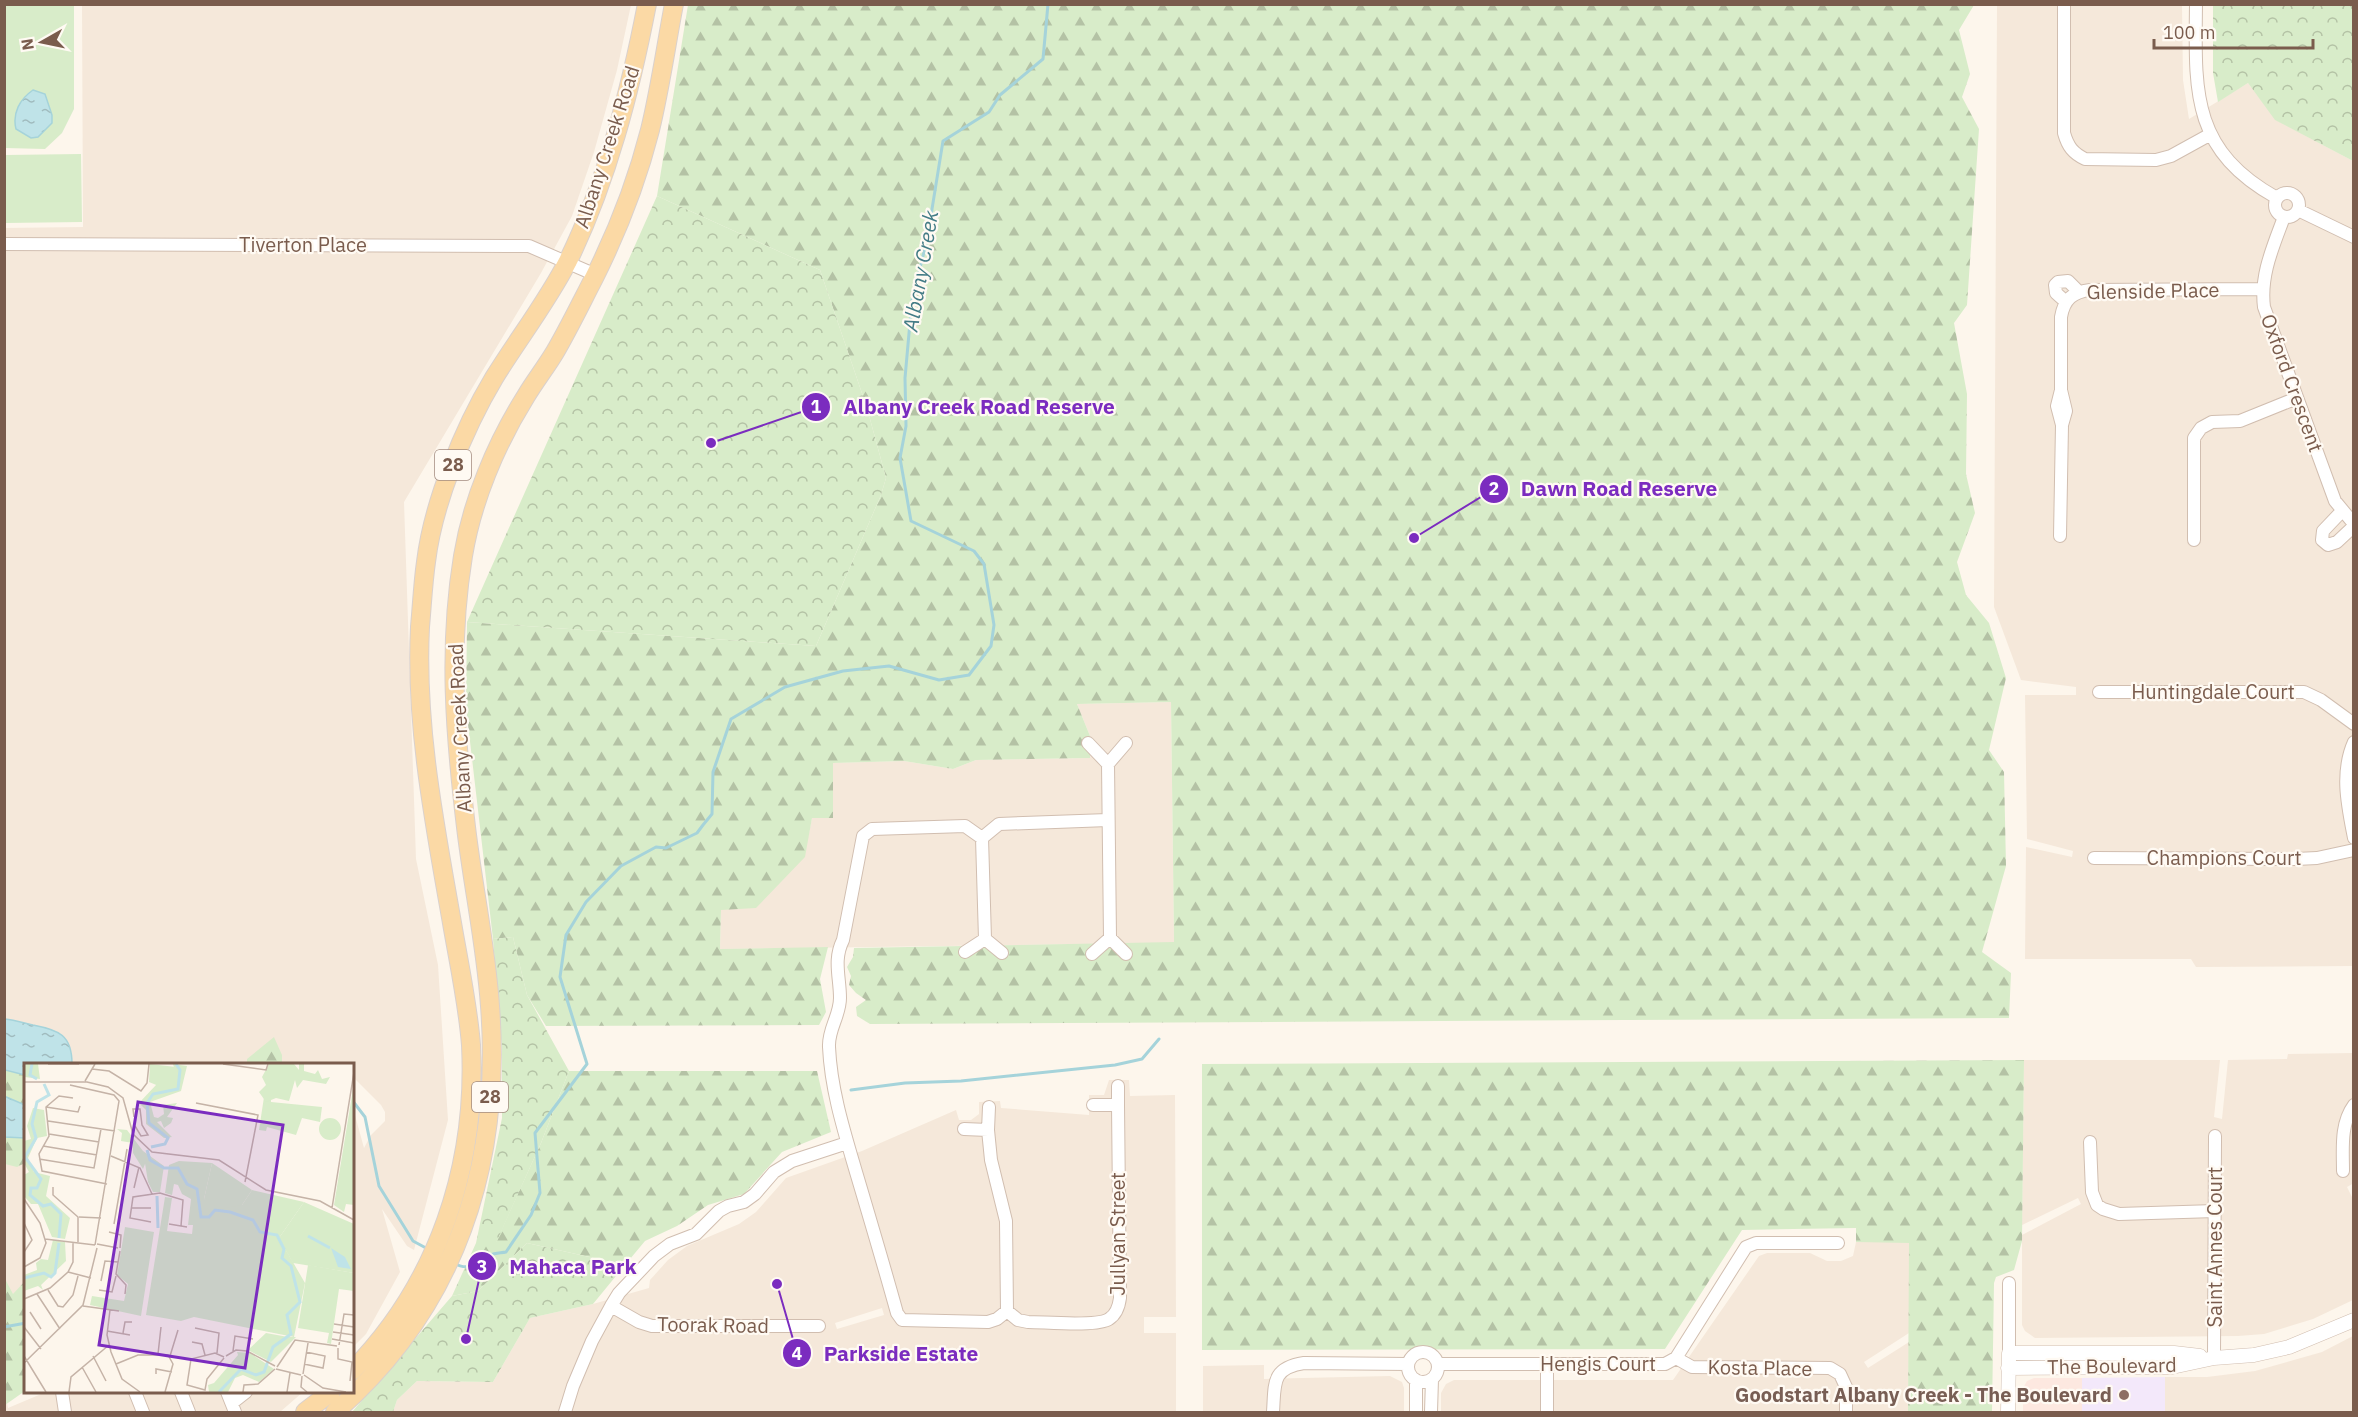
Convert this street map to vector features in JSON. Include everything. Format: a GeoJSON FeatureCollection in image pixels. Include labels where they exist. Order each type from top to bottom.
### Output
{"type":"FeatureCollection","features":[{"type":"Feature","properties":{"kind":"main road","name":"Albany Creek Road"},"geometry":{"type":"LineString","coordinates":[[354,1369],[399,1315],[424,1274],[438,1244],[461,1174],[472,1085],[466,1005],[436,830],[422,721],[420,630],[426,559],[449,474],[466,433],[492,382],[567,263],[593,204],[635,64],[647,4]]}},
{"type":"Feature","properties":{"kind":"main road","name":"Albany Creek Road"},"geometry":{"type":"LineString","coordinates":[[354,1387],[382,1367],[404,1341],[441,1281],[456,1249],[474,1198],[483,1159],[492,1052],[489,988],[466,827],[454,709],[453,653],[463,554],[472,515],[503,438],[524,399],[555,351],[596,275],[633,186],[650,131],[674,4]]}},
{"type":"Feature","properties":{"kind":"main road","name":"Albany Creek Road"},"geometry":{"type":"LineString","coordinates":[[305,1413],[331,1404],[346,1393]]}},
{"type":"Feature","properties":{"kind":"street"},"geometry":{"type":"LineString","coordinates":[[2064,4],[2064,133],[2067,145],[2075,154],[2085,159],[2156,160],[2171,156],[2211,134]]}},
{"type":"Feature","properties":{"kind":"street"},"geometry":{"type":"LineString","coordinates":[[2196,4],[2196,86],[2202,112],[2211,134],[2223,154],[2241,174],[2277,198]]}},
{"type":"Feature","properties":{"kind":"street"},"geometry":{"type":"LineString","coordinates":[[2284,193],[2290,193],[2299,203],[2298,210],[2284,217],[2277,212],[2275,203],[2277,198],[2284,193]]}},
{"type":"Feature","properties":{"kind":"street"},"geometry":{"type":"LineString","coordinates":[[2298,210],[2354,237]]}},
{"type":"Feature","properties":{"kind":"street","name":"Oxford Crescent"},"geometry":{"type":"LineString","coordinates":[[2284,217],[2265,270],[2262,290],[2264,307],[2335,501],[2354,525],[2334,545],[2328,545],[2322,540],[2323,531],[2342,511]]}},
{"type":"Feature","properties":{"kind":"street","name":"Tiverton Place"},"geometry":{"type":"LineString","coordinates":[[4,244],[529,246],[596,275]]}},
{"type":"Feature","properties":{"kind":"street"},"geometry":{"type":"LineString","coordinates":[[2066,302],[2056,293],[2055,285],[2058,282],[2068,281],[2078,291]]}},
{"type":"Feature","properties":{"kind":"street","name":"Glenside Place"},"geometry":{"type":"LineString","coordinates":[[2060,536],[2062,425],[2066,411],[2061,390],[2061,317],[2066,302],[2078,291],[2090,290],[2262,290]]}},
{"type":"Feature","properties":{"kind":"street"},"geometry":{"type":"LineString","coordinates":[[2194,540],[2194,438],[2201,428],[2212,422],[2240,421],[2296,398]]}},
{"type":"Feature","properties":{"kind":"street","name":"Huntingdale Court"},"geometry":{"type":"LineString","coordinates":[[2099,692],[2304,692],[2320,700],[2354,724]]}},
{"type":"Feature","properties":{"kind":"street"},"geometry":{"type":"LineString","coordinates":[[2354,742],[2347,769],[2345,794],[2354,838]]}},
{"type":"Feature","properties":{"kind":"street"},"geometry":{"type":"LineString","coordinates":[[1088,743],[1108,764]]}},
{"type":"Feature","properties":{"kind":"street"},"geometry":{"type":"LineString","coordinates":[[1125,954],[1110,938],[1108,764],[1126,744]]}},
{"type":"Feature","properties":{"kind":"street"},"geometry":{"type":"LineString","coordinates":[[982,838],[999,824],[1108,820]]}},
{"type":"Feature","properties":{"kind":"street"},"geometry":{"type":"LineString","coordinates":[[982,838],[965,826],[872,830],[863,836],[843,940],[838,950],[836,964],[840,997],[839,1012],[828,1043],[835,1096],[896,1308],[902,1320],[988,1322],[997,1319],[1007,1311],[1006,1221],[991,1160],[988,1130],[989,1107]]}},
{"type":"Feature","properties":{"kind":"street"},"geometry":{"type":"LineString","coordinates":[[982,838],[985,939],[1002,953]]}},
{"type":"Feature","properties":{"kind":"street","name":"Champions Court"},"geometry":{"type":"LineString","coordinates":[[2094,858],[2296,859],[2317,858],[2354,850]]}},
{"type":"Feature","properties":{"kind":"street"},"geometry":{"type":"LineString","coordinates":[[1092,954],[1110,938]]}},
{"type":"Feature","properties":{"kind":"street"},"geometry":{"type":"LineString","coordinates":[[965,952],[985,939]]}},
{"type":"Feature","properties":{"kind":"street","name":"Jullyan Street"},"geometry":{"type":"LineString","coordinates":[[1007,1311],[1018,1320],[1028,1322],[1100,1323],[1113,1315],[1118,1306],[1118,1086]]}},
{"type":"Feature","properties":{"kind":"street"},"geometry":{"type":"LineString","coordinates":[[1093,1105],[1118,1106]]}},
{"type":"Feature","properties":{"kind":"street"},"geometry":{"type":"LineString","coordinates":[[2343,1171],[2344,1126],[2348,1112],[2354,1105]]}},
{"type":"Feature","properties":{"kind":"street"},"geometry":{"type":"LineString","coordinates":[[964,1130],[988,1130]]}},
{"type":"Feature","properties":{"kind":"street","name":"Saint Annes Court"},"geometry":{"type":"LineString","coordinates":[[2214,1358],[2215,1136]]}},
{"type":"Feature","properties":{"kind":"street"},"geometry":{"type":"LineString","coordinates":[[2090,1142],[2092,1192],[2097,1205],[2103,1209],[2119,1214],[2215,1211]]}},
{"type":"Feature","properties":{"kind":"street"},"geometry":{"type":"LineString","coordinates":[[566,1413],[573,1386],[592,1341],[611,1306],[654,1256],[670,1244],[696,1234],[719,1211],[744,1202],[755,1194],[774,1172],[792,1161],[847,1143]]}},
{"type":"Feature","properties":{"kind":"street","name":"Hengis Court"},"geometry":{"type":"LineString","coordinates":[[1438,1364],[1654,1366],[1665,1364],[1676,1358],[1746,1247],[1756,1243],[1838,1243]]}},
{"type":"Feature","properties":{"kind":"street"},"geometry":{"type":"LineString","coordinates":[[2008,1413],[2009,1283]]}},
{"type":"Feature","properties":{"kind":"street","name":"Toorak Road"},"geometry":{"type":"LineString","coordinates":[[611,1306],[639,1322],[652,1326],[819,1326]]}},
{"type":"Feature","properties":{"kind":"street","name":"The Boulevard"},"geometry":{"type":"LineString","coordinates":[[2008,1368],[2172,1367],[2214,1358],[2254,1355],[2289,1347],[2351,1325]]}},
{"type":"Feature","properties":{"kind":"street"},"geometry":{"type":"LineString","coordinates":[[1431,1413],[1432,1379],[1437,1372],[1438,1364],[1434,1356],[1426,1351],[1412,1355],[1408,1364],[1409,1373],[1416,1380],[1424,1382],[1432,1379]]}},
{"type":"Feature","properties":{"kind":"street","name":"The Boulevard"},"geometry":{"type":"LineString","coordinates":[[2008,1353],[2174,1353],[2214,1358]]}},
{"type":"Feature","properties":{"kind":"street","name":"Kosta Place"},"geometry":{"type":"LineString","coordinates":[[1676,1358],[1692,1367],[1830,1368],[1840,1374],[1846,1387],[1845,1413]]}},
{"type":"Feature","properties":{"kind":"street"},"geometry":{"type":"LineString","coordinates":[[1274,1413],[1275,1383],[1280,1372],[1289,1365],[1304,1362],[1408,1364]]}},
{"type":"Feature","properties":{"kind":"street"},"geometry":{"type":"LineString","coordinates":[[1547,1365],[1547,1413]]}},
{"type":"Feature","properties":{"kind":"street"},"geometry":{"type":"LineString","coordinates":[[1416,1380],[1416,1413]]}},
{"type":"Feature","properties":{"kind":"street"},"geometry":{"type":"LineString","coordinates":[[62,1393],[65,1413]]}},
{"type":"Feature","properties":{"kind":"street"},"geometry":{"type":"LineString","coordinates":[[135,1393],[143,1413]]}},
{"type":"Feature","properties":{"kind":"street"},"geometry":{"type":"LineString","coordinates":[[182,1393],[189,1413]]}},
{"type":"Feature","properties":{"kind":"street"},"geometry":{"type":"LineString","coordinates":[[231,1402],[244,1393]]}},
{"type":"Feature","properties":{"kind":"shaded area"},"geometry":{"type":"Polygon","coordinates":[[[82,5],[631,5],[617,70],[594,152],[572,216],[541,273],[404,502],[416,859],[438,965],[448,1120],[414,1250],[407,1246],[382,1209],[400,1272],[366,1334],[354,1346],[354,1112],[364,1148],[371,1135],[385,1121],[385,1112],[354,1078],[354,1063],[24,1063],[24,1357],[5,1358],[4,228],[83,227],[82,5]]]}},
{"type":"Feature","properties":{"kind":"shaded area"},"geometry":{"type":"Polygon","coordinates":[[[1997,5],[2182,5],[2183,80],[2189,119],[2248,83],[2276,120],[2353,161],[2353,966],[2196,967],[2191,959],[2025,959],[2026,847],[2072,857],[2073,851],[2027,839],[2025,695],[2076,695],[2076,687],[2021,680],[1994,607],[1997,5]]]}},
{"type":"Feature","properties":{"kind":"shaded area"},"geometry":{"type":"Polygon","coordinates":[[[1171,702],[1174,943],[720,949],[721,910],[804,857],[812,818],[832,763],[904,761],[953,769],[976,760],[1090,758],[1090,736],[1077,704],[1171,702]]]}},
{"type":"Feature","properties":{"kind":"shaded area"},"geometry":{"type":"Polygon","coordinates":[[[2353,1053],[2354,1183],[2347,1187],[2353,1199],[2353,1300],[2313,1319],[2264,1334],[2035,1338],[2025,1331],[2022,1325],[2022,1235],[2081,1204],[2078,1198],[2022,1225],[2024,1060],[2220,1060],[2214,1117],[2222,1119],[2228,1060],[2287,1059],[2288,1054],[2353,1053]]]}},
{"type":"Feature","properties":{"kind":"shaded area"},"geometry":{"type":"Polygon","coordinates":[[[1109,1080],[1129,1080],[1130,1096],[1175,1095],[1176,1317],[1144,1317],[1144,1333],[1176,1333],[1176,1412],[393,1412],[397,1400],[417,1381],[493,1382],[530,1318],[593,1304],[649,1288],[650,1280],[668,1260],[687,1246],[739,1224],[756,1212],[786,1178],[862,1151],[956,1110],[959,1120],[971,1120],[979,1114],[979,1102],[1000,1101],[1001,1108],[1089,1115],[1089,1095],[1104,1095],[1109,1080]],[[882,1308],[835,1323],[837,1329],[884,1315],[882,1308]]]}},
{"type":"Feature","properties":{"kind":"shaded area"},"geometry":{"type":"Polygon","coordinates":[[[1856,1242],[1909,1242],[1909,1333],[1864,1362],[1868,1368],[1909,1342],[1908,1412],[1441,1412],[1441,1393],[1446,1384],[1454,1380],[1673,1380],[1759,1256],[1767,1253],[1810,1253],[1827,1261],[1841,1261],[1853,1256],[1856,1242]]]}},
{"type":"Feature","properties":{"kind":"shaded area"},"geometry":{"type":"Polygon","coordinates":[[[2353,1336],[2353,1412],[2165,1412],[2165,1377],[2207,1377],[2255,1371],[2322,1352],[2353,1336]]]}},
{"type":"Feature","properties":{"kind":"shaded area"},"geometry":{"type":"Polygon","coordinates":[[[1264,1365],[1264,1379],[1390,1376],[1402,1382],[1404,1412],[1203,1412],[1203,1366],[1264,1365]]]}},
{"type":"Feature","properties":{"kind":"shaded area","name":"Goodstart Albany Creek - The Boulevard"},"geometry":{"type":"Polygon","coordinates":[[[2165,1377],[2165,1412],[2082,1412],[2082,1378],[2165,1377]]]}},
{"type":"Feature","properties":{"kind":"shaded area"},"geometry":{"type":"Polygon","coordinates":[[[2034,1378],[2082,1378],[2082,1412],[2023,1412],[2023,1388],[2027,1381],[2034,1378]]]}},
{"type":"Feature","properties":{"kind":"shaded area"},"geometry":{"type":"Polygon","coordinates":[[[4,1387],[8,1408],[44,1393],[302,1393],[280,1412],[5,1412],[4,1387]]]}},
{"type":"Feature","properties":{"kind":"green space"},"geometry":{"type":"Polygon","coordinates":[[[5,5],[74,5],[74,109],[62,133],[45,149],[5,148],[5,5]]]}},
{"type":"Feature","properties":{"kind":"green space"},"geometry":{"type":"Polygon","coordinates":[[[688,5],[1974,5],[1959,30],[1970,74],[1962,97],[1979,129],[1967,305],[1954,323],[1967,394],[1966,474],[1975,513],[1957,562],[1966,595],[1989,623],[2006,678],[1989,750],[2004,772],[2006,866],[1982,952],[2011,973],[2009,1018],[870,1024],[857,1016],[856,1007],[866,1000],[849,985],[851,976],[847,967],[853,957],[854,948],[1174,942],[1171,702],[1077,704],[1090,736],[1090,758],[976,760],[953,769],[904,761],[833,763],[833,818],[812,818],[805,857],[756,908],[721,910],[720,949],[828,947],[820,979],[826,1012],[819,1025],[546,1026],[527,995],[513,937],[493,939],[466,707],[467,622],[816,646],[881,495],[886,478],[867,408],[820,270],[657,196],[688,5]]]}},
{"type":"Feature","properties":{"kind":"green space"},"geometry":{"type":"Polygon","coordinates":[[[2213,5],[2353,5],[2353,161],[2275,120],[2248,83],[2218,102],[2213,73],[2213,5]]]}},
{"type":"Feature","properties":{"kind":"green space"},"geometry":{"type":"Polygon","coordinates":[[[81,154],[82,222],[5,223],[5,155],[81,154]]]}},
{"type":"Feature","properties":{"kind":"green space"},"geometry":{"type":"Polygon","coordinates":[[[657,196],[820,270],[867,408],[886,478],[881,495],[816,646],[467,622],[657,196]]]}},
{"type":"Feature","properties":{"kind":"green space"},"geometry":{"type":"Polygon","coordinates":[[[513,937],[527,995],[569,1071],[541,1143],[496,1243],[476,1243],[502,1118],[502,1050],[493,939],[513,937]]]}},
{"type":"Feature","properties":{"kind":"green space"},"geometry":{"type":"Polygon","coordinates":[[[274,1037],[282,1055],[282,1063],[247,1063],[247,1059],[274,1037]]]}},
{"type":"Feature","properties":{"kind":"green space"},"geometry":{"type":"Polygon","coordinates":[[[2024,1060],[2022,1241],[2014,1270],[1996,1277],[1994,1283],[1992,1412],[1908,1412],[1909,1243],[1856,1242],[1856,1228],[1742,1230],[1665,1349],[1202,1350],[1202,1064],[2024,1060]]]}},
{"type":"Feature","properties":{"kind":"green space"},"geometry":{"type":"Polygon","coordinates":[[[4,1070],[24,1075],[24,1105],[5,1096],[4,1070]]]}},
{"type":"Feature","properties":{"kind":"green space"},"geometry":{"type":"Polygon","coordinates":[[[569,1071],[817,1071],[831,1132],[782,1152],[744,1194],[708,1205],[677,1226],[645,1241],[625,1265],[527,1243],[478,1291],[452,1296],[476,1243],[496,1242],[541,1143],[569,1071]]]}},
{"type":"Feature","properties":{"kind":"green space"},"geometry":{"type":"Polygon","coordinates":[[[5,1137],[24,1138],[24,1164],[17,1167],[5,1164],[5,1137]]]}},
{"type":"Feature","properties":{"kind":"green space"},"geometry":{"type":"Polygon","coordinates":[[[527,1243],[625,1265],[593,1304],[530,1318],[493,1382],[417,1381],[397,1400],[393,1412],[352,1412],[452,1296],[478,1291],[527,1243]]]}},
{"type":"Feature","properties":{"kind":"green space"},"geometry":{"type":"Polygon","coordinates":[[[4,1277],[13,1294],[24,1282],[24,1392],[5,1405],[4,1277]]]}},
{"type":"Feature","properties":{"kind":"water"},"geometry":{"type":"Polygon","coordinates":[[[33,90],[45,94],[52,115],[52,123],[38,137],[31,138],[16,129],[15,117],[21,102],[33,90]]]}},
{"type":"Feature","properties":{"kind":"water"},"geometry":{"type":"Polygon","coordinates":[[[5,1019],[50,1029],[67,1040],[70,1046],[72,1063],[24,1063],[24,1075],[5,1070],[5,1019]]]}},
{"type":"Feature","properties":{"kind":"water"},"geometry":{"type":"Polygon","coordinates":[[[4,1096],[24,1105],[24,1138],[5,1137],[4,1096]]]}},
{"type":"Feature","properties":{"kind":"waterway","name":"Albany Creek"},"geometry":{"type":"LineString","coordinates":[[453,1263],[465,1267],[490,1255],[506,1252],[531,1215],[540,1193],[535,1133],[587,1064],[560,977],[566,935],[586,902],[621,866],[656,847],[666,848],[697,833],[712,814],[713,772],[731,719],[785,687],[843,671],[889,666],[939,680],[969,675],[991,646],[994,625],[984,564],[974,551],[911,521],[900,458],[906,426],[905,378],[912,300],[927,240],[943,141],[989,112],[1000,95],[1043,59],[1048,4]]}},
{"type":"Feature","properties":{"kind":"waterway"},"geometry":{"type":"LineString","coordinates":[[851,1090],[905,1083],[961,1081],[1115,1065],[1142,1059],[1159,1039]]}},
{"type":"Feature","properties":{"kind":"waterway","name":"Albany Creek"},"geometry":{"type":"LineString","coordinates":[[354,1103],[365,1117],[379,1186],[413,1241],[426,1248]]}},
{"type":"Feature","properties":{"kind":"waterway","name":"Albany Creek"},"geometry":{"type":"LineString","coordinates":[[4,1327],[24,1323]]}},
{"type":"Feature","properties":{"kind":"place","name":"Albany Creek Road Reserve"},"geometry":{"type":"Point","coordinates":[711,443]}},
{"type":"Feature","properties":{"kind":"place","name":"Dawn Road Reserve"},"geometry":{"type":"Point","coordinates":[1414,538]}},
{"type":"Feature","properties":{"kind":"place","name":"Parkside Estate"},"geometry":{"type":"Point","coordinates":[777,1284]}},
{"type":"Feature","properties":{"kind":"place","name":"Mahaca Park"},"geometry":{"type":"Point","coordinates":[466,1339]}},
{"type":"Feature","properties":{"kind":"place","name":"Goodstart Albany Creek - The Boulevard"},"geometry":{"type":"Point","coordinates":[2124,1395]}}]}
